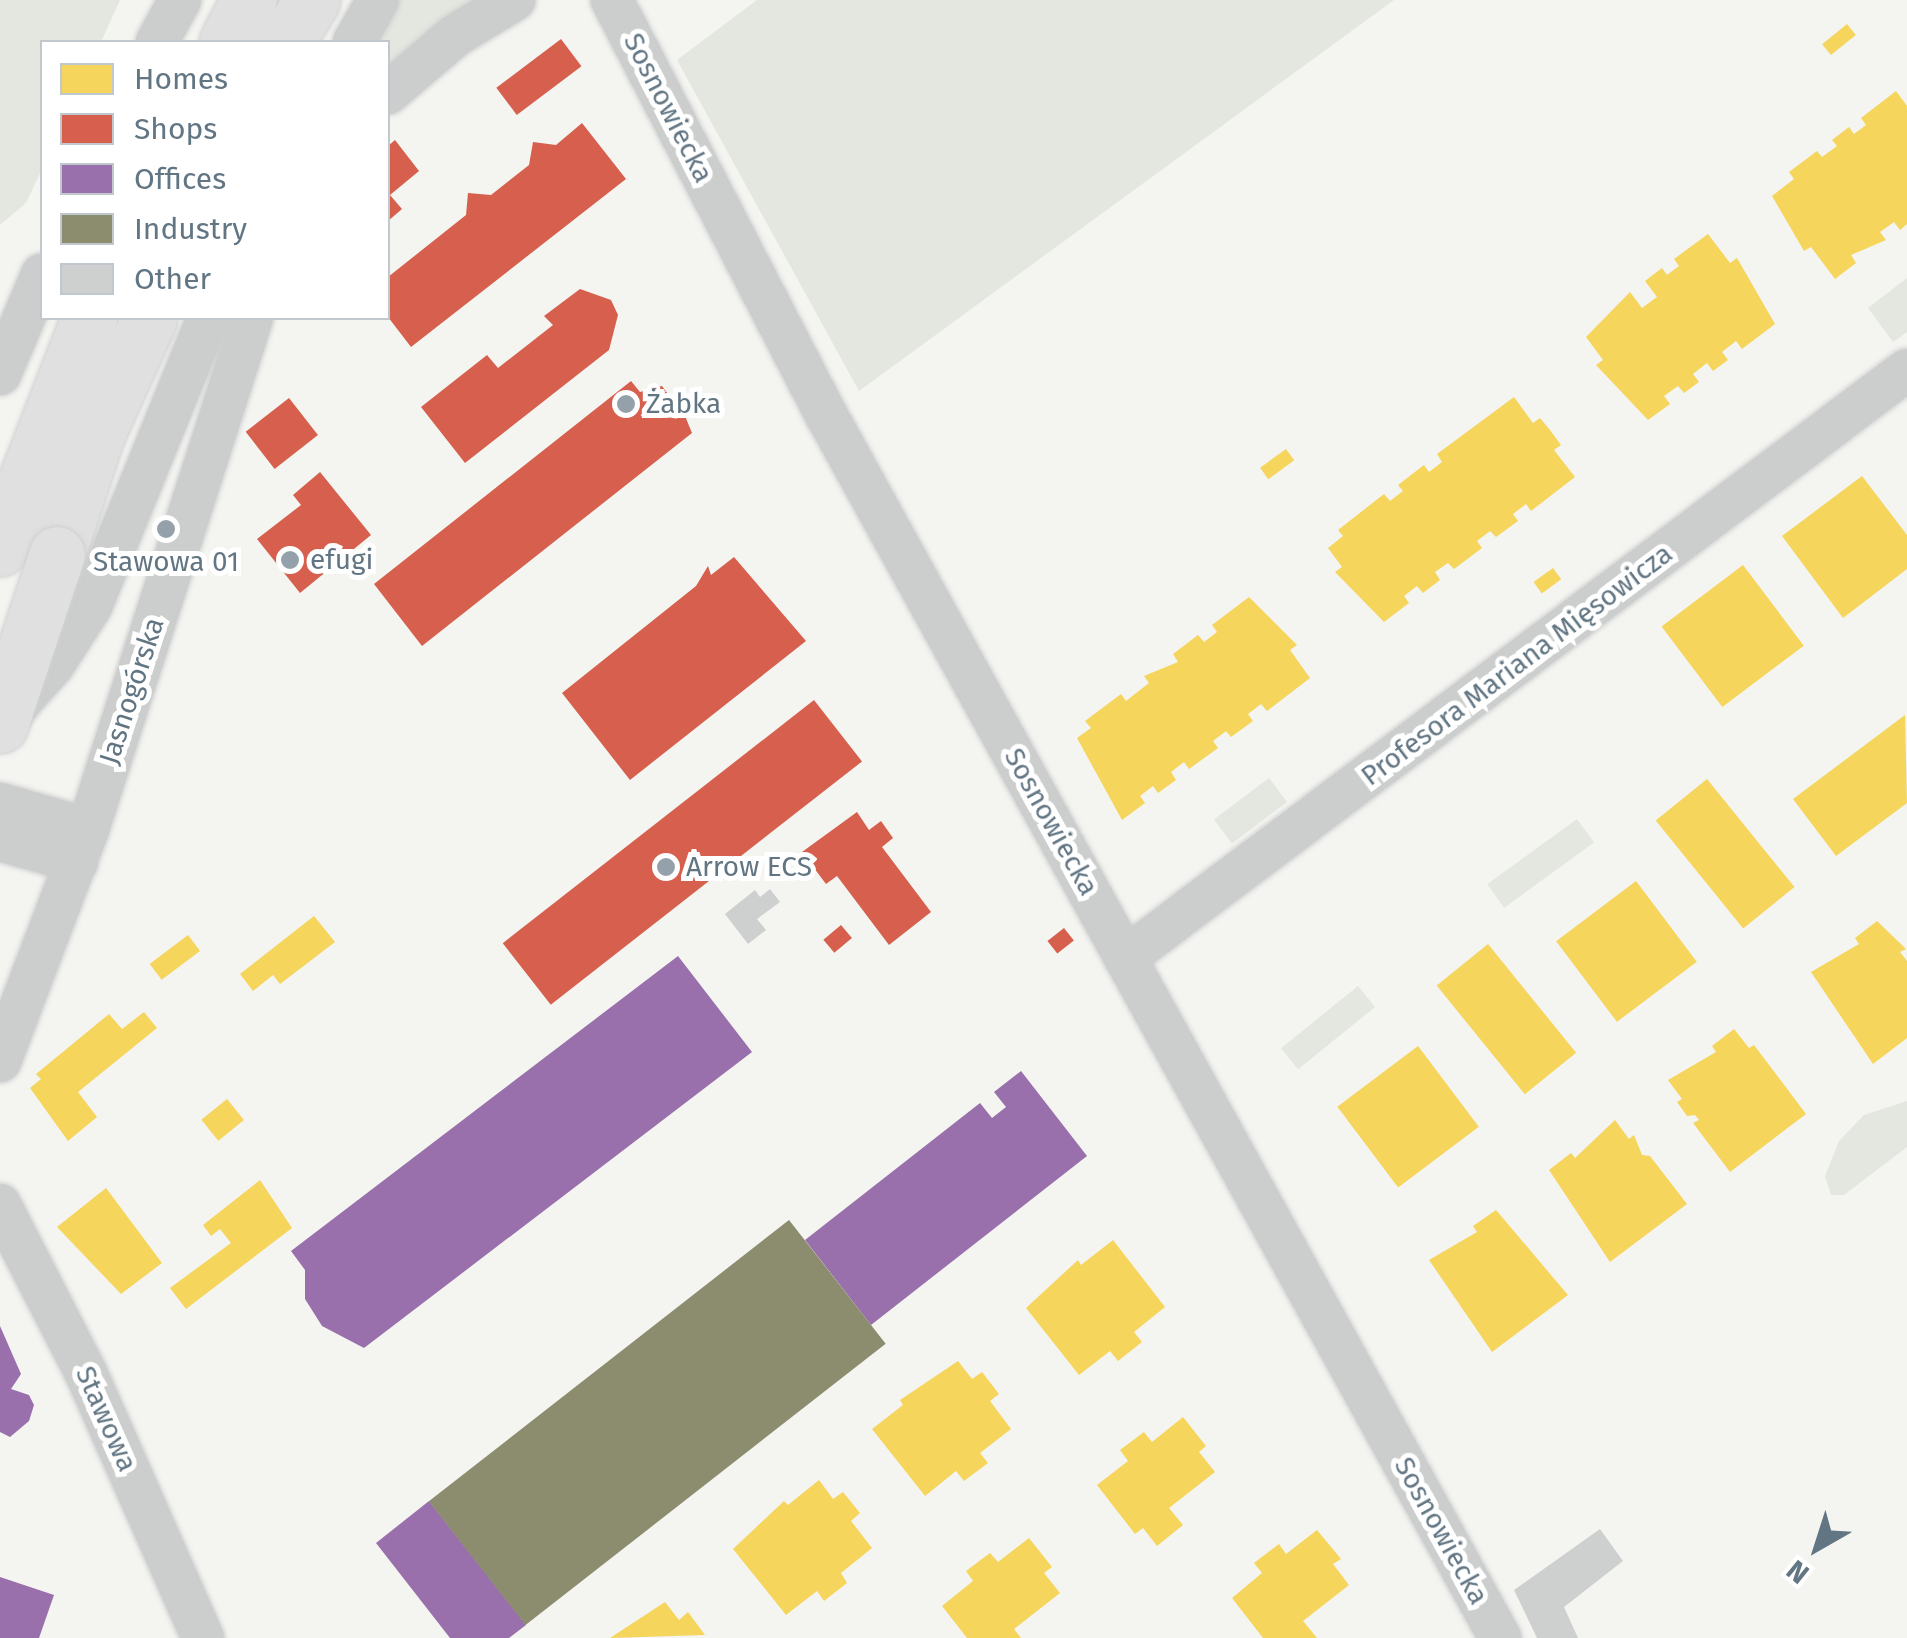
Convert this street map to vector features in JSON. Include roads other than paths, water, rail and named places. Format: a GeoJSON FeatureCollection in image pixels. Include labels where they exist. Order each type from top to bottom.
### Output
{"type":"FeatureCollection","features":[{"type":"Feature","properties":{"kind":"main road"},"geometry":{"type":"LineString","coordinates":[[228,40],[249,0]]}},
{"type":"Feature","properties":{"kind":"main road"},"geometry":{"type":"LineString","coordinates":[[287,40],[312,0]]}},
{"type":"Feature","properties":{"kind":"main road"},"geometry":{"type":"LineString","coordinates":[[2,542],[88,320]]}},
{"type":"Feature","properties":{"kind":"main road"},"geometry":{"type":"LineString","coordinates":[[0,724],[96,436],[147,320]]}},
{"type":"Feature","properties":{"kind":"street"},"geometry":{"type":"LineString","coordinates":[[158,40],[180,0]]}},
{"type":"Feature","properties":{"kind":"street"},"geometry":{"type":"LineString","coordinates":[[355,40],[378,0]]}},
{"type":"Feature","properties":{"kind":"street"},"geometry":{"type":"LineString","coordinates":[[390,91],[456,35],[514,0]]}},
{"type":"Feature","properties":{"kind":"street","name":"Sosnowiecka"},"geometry":{"type":"LineString","coordinates":[[612,0],[828,418],[1500,1638]]}},
{"type":"Feature","properties":{"kind":"street"},"geometry":{"type":"LineString","coordinates":[[0,374],[40,280]]}},
{"type":"Feature","properties":{"kind":"street"},"geometry":{"type":"LineString","coordinates":[[0,724],[53,665],[91,606],[207,320]]}},
{"type":"Feature","properties":{"kind":"street","name":"Jasnogórska"},"geometry":{"type":"LineString","coordinates":[[0,1061],[83,845],[251,320]]}},
{"type":"Feature","properties":{"kind":"street","name":"Profesora Mariana Mięsowicza"},"geometry":{"type":"LineString","coordinates":[[1126,958],[1907,370]]}},
{"type":"Feature","properties":{"kind":"street"},"geometry":{"type":"LineString","coordinates":[[0,772],[0,802],[83,845]]}},
{"type":"Feature","properties":{"kind":"street"},"geometry":{"type":"LineString","coordinates":[[0,840],[83,845]]}},
{"type":"Feature","properties":{"kind":"street","name":"Stawowa"},"geometry":{"type":"LineString","coordinates":[[0,1204],[86,1373],[203,1638]]}},
{"type":"Feature","properties":{"kind":"place","name":"Żabka"},"geometry":{"type":"Point","coordinates":[626,404]}},
{"type":"Feature","properties":{"kind":"place","name":"Stawowa 01"},"geometry":{"type":"Point","coordinates":[166,529]}},
{"type":"Feature","properties":{"kind":"place","name":"efugi"},"geometry":{"type":"Point","coordinates":[290,560]}},
{"type":"Feature","properties":{"kind":"place","name":"Arrow ECS"},"geometry":{"type":"Point","coordinates":[666,867]}}]}
